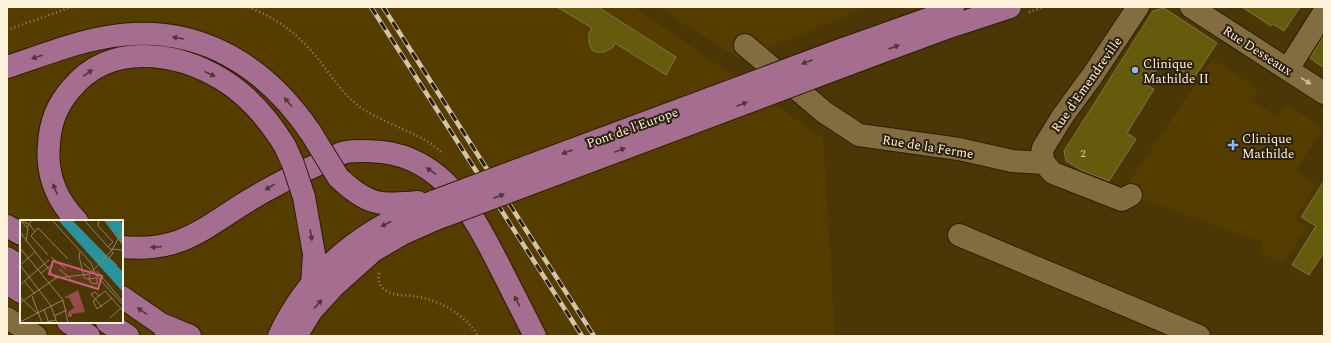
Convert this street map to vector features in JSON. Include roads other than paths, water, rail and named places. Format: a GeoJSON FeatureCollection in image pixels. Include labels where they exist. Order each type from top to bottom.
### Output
{"type":"FeatureCollection","features":[{"type":"Feature","properties":{"kind":"main road"},"geometry":{"type":"LineString","coordinates":[[850,55],[953,7]]}},
{"type":"Feature","properties":{"kind":"main road"},"geometry":{"type":"LineString","coordinates":[[850,55],[949,27],[1010,7]]}},
{"type":"Feature","properties":{"kind":"main road"},"geometry":{"type":"LineString","coordinates":[[7,67],[89,41],[121,35],[151,34],[180,38],[208,45],[232,57],[256,73],[286,99],[311,133],[338,177],[353,192],[376,202],[394,205],[427,207]]}},
{"type":"Feature","properties":{"kind":"main road"},"geometry":{"type":"LineString","coordinates":[[75,220],[61,203],[48,167],[50,131],[55,113],[63,99],[72,87],[89,72],[106,62],[124,57],[146,55],[170,58],[201,69],[223,80],[241,93],[275,130],[285,146],[293,164],[304,197],[314,254],[312,284]]}},
{"type":"Feature","properties":{"kind":"main road","name":"Pont de l'Europe"},"geometry":{"type":"LineString","coordinates":[[427,207],[850,55]]}},
{"type":"Feature","properties":{"kind":"main road"},"geometry":{"type":"LineString","coordinates":[[123,247],[160,248],[174,244],[192,236],[277,183],[346,152],[371,151],[392,153],[414,161],[431,170],[445,181],[463,200],[480,229],[535,336]]}},
{"type":"Feature","properties":{"kind":"main road"},"geometry":{"type":"LineString","coordinates":[[279,336],[293,310],[312,284],[348,248],[381,226],[427,207]]}},
{"type":"Feature","properties":{"kind":"main road"},"geometry":{"type":"LineString","coordinates":[[296,336],[312,310],[334,286],[373,251],[402,234],[427,207]]}},
{"type":"Feature","properties":{"kind":"main road"},"geometry":{"type":"LineString","coordinates":[[7,226],[20,233]]}},
{"type":"Feature","properties":{"kind":"main road"},"geometry":{"type":"LineString","coordinates":[[7,258],[20,266]]}},
{"type":"Feature","properties":{"kind":"main road"},"geometry":{"type":"LineString","coordinates":[[7,283],[20,291]]}},
{"type":"Feature","properties":{"kind":"main road"},"geometry":{"type":"LineString","coordinates":[[123,298],[166,330],[190,336]]}},
{"type":"Feature","properties":{"kind":"main road"},"geometry":{"type":"LineString","coordinates":[[70,323],[89,336]]}},
{"type":"Feature","properties":{"kind":"main road"},"geometry":{"type":"LineString","coordinates":[[108,323],[128,336]]}},
{"type":"Feature","properties":{"kind":"street","name":"Rue d'Emendreville"},"geometry":{"type":"LineString","coordinates":[[1044,163],[1042,148],[1138,7]]}},
{"type":"Feature","properties":{"kind":"street","name":"Rue Desseaux"},"geometry":{"type":"LineString","coordinates":[[1191,7],[1324,93]]}},
{"type":"Feature","properties":{"kind":"street"},"geometry":{"type":"LineString","coordinates":[[1288,69],[1324,12]]}},
{"type":"Feature","properties":{"kind":"street","name":"Rue de la Ferme"},"geometry":{"type":"LineString","coordinates":[[746,45],[824,112],[859,135],[958,149],[1012,161],[1044,163]]}},
{"type":"Feature","properties":{"kind":"street"},"geometry":{"type":"LineString","coordinates":[[1044,163],[1053,173],[1122,200],[1131,195]]}},
{"type":"Feature","properties":{"kind":"street"},"geometry":{"type":"LineString","coordinates":[[959,235],[1199,336]]}},
{"type":"Feature","properties":{"kind":"street"},"geometry":{"type":"LineString","coordinates":[[7,318],[36,336]]}},
{"type":"Feature","properties":{"kind":"railway"},"geometry":{"type":"LineString","coordinates":[[371,7],[582,336]]}},
{"type":"Feature","properties":{"kind":"railway"},"geometry":{"type":"LineString","coordinates":[[383,7],[594,336]]}},
{"type":"Feature","properties":{"kind":"place","name":"Clinique Mathilde II"},"geometry":{"type":"Point","coordinates":[1135,70]}},
{"type":"Feature","properties":{"kind":"place","name":"Clinique Mathilde"},"geometry":{"type":"Point","coordinates":[1233,145]}}]}
